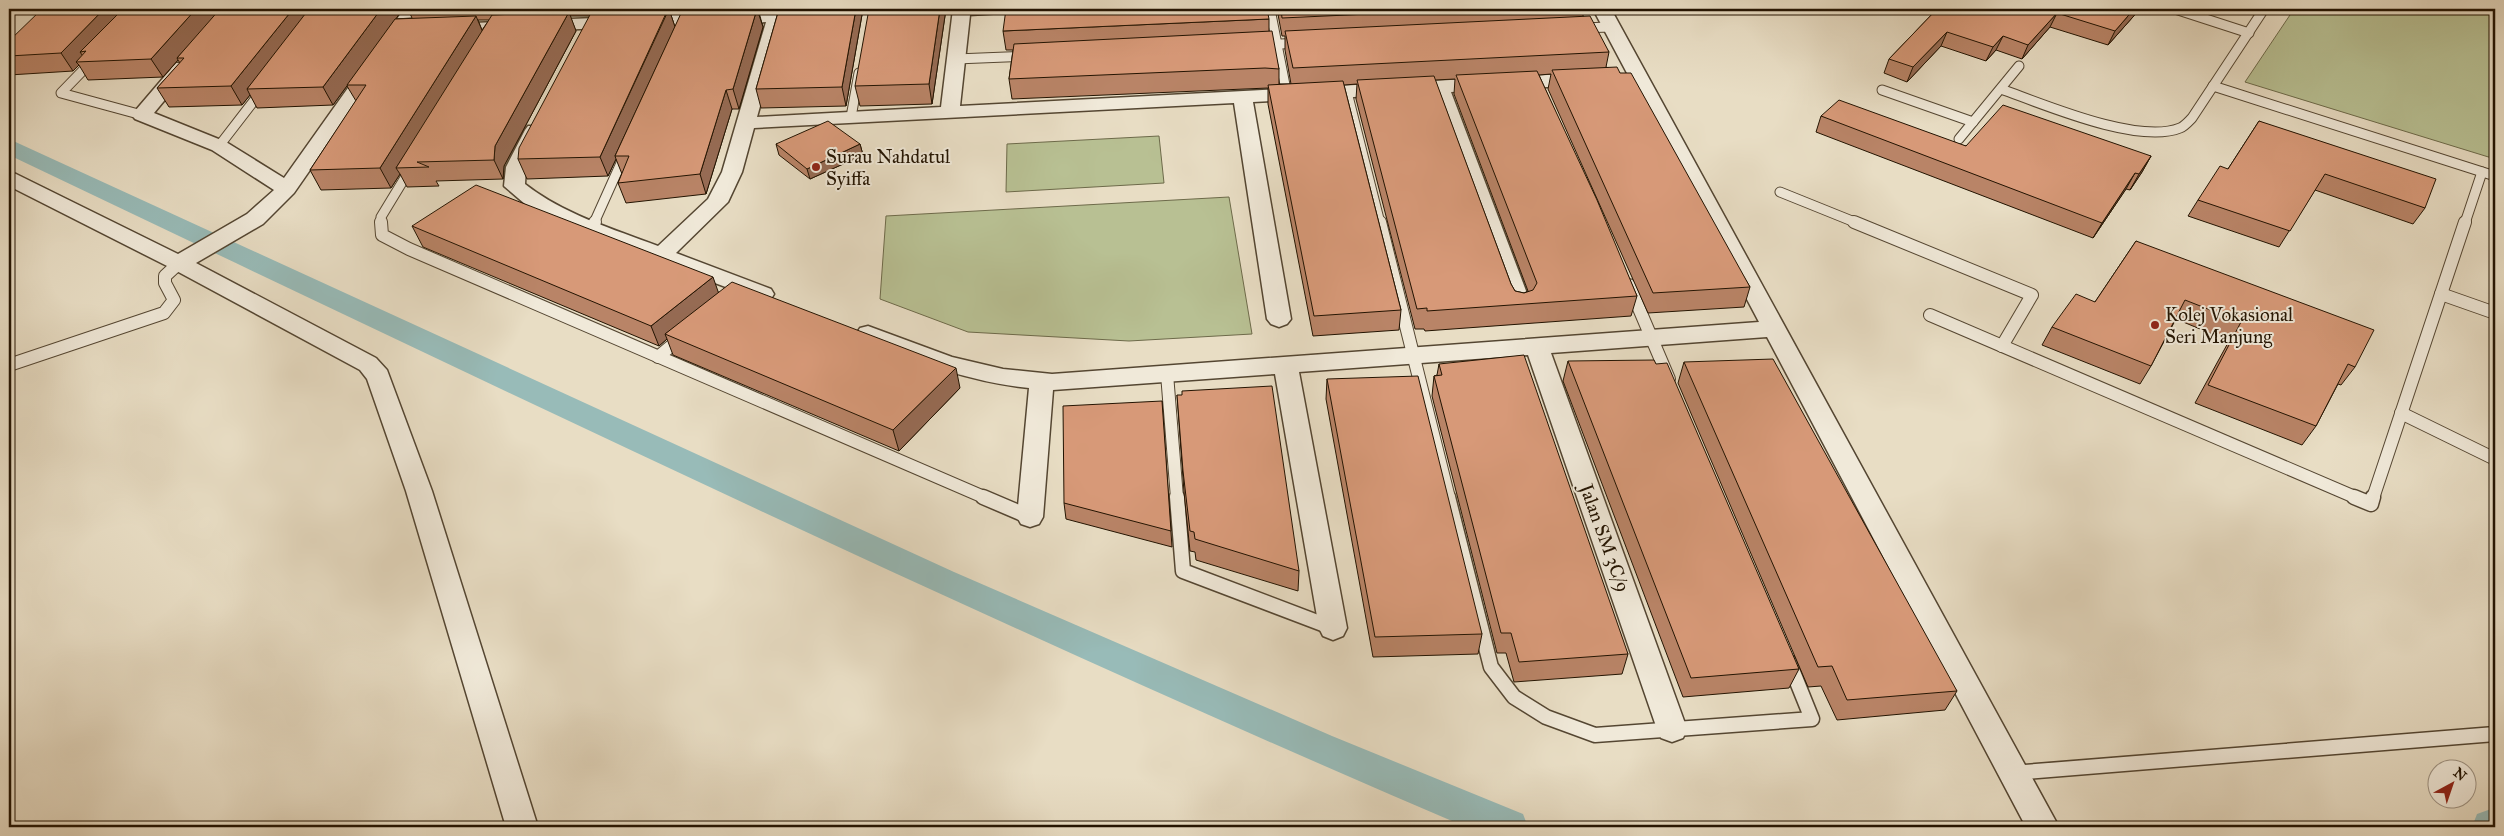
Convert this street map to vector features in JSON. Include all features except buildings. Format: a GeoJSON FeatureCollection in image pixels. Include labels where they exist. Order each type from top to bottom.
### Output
{"type":"FeatureCollection","features":[{"type":"Feature","properties":{"kind":"street"},"geometry":{"type":"LineString","coordinates":[[188,258],[255,219],[287,189],[413,9]]}},
{"type":"Feature","properties":{"kind":"street"},"geometry":{"type":"LineString","coordinates":[[950,112],[962,10],[995,9]]}},
{"type":"Feature","properties":{"kind":"street"},"geometry":{"type":"LineString","coordinates":[[398,31],[587,33],[683,25],[777,13],[732,172],[717,202],[661,255]]}},
{"type":"Feature","properties":{"kind":"street"},"geometry":{"type":"LineString","coordinates":[[1607,18],[1620,78],[1774,330],[2018,784],[2043,827]]}},
{"type":"Feature","properties":{"kind":"street"},"geometry":{"type":"LineString","coordinates":[[194,54],[142,115],[219,146],[287,189]]}},
{"type":"Feature","properties":{"kind":"street"},"geometry":{"type":"LineString","coordinates":[[746,122],[1440,87],[1540,86],[1620,78]]}},
{"type":"Feature","properties":{"kind":"street"},"geometry":{"type":"LineString","coordinates":[[1440,87],[1520,304]]}},
{"type":"Feature","properties":{"kind":"street"},"geometry":{"type":"LineString","coordinates":[[1243,97],[1279,319]]}},
{"type":"Feature","properties":{"kind":"street"},"geometry":{"type":"LineString","coordinates":[[547,108],[516,167],[514,186],[532,200],[592,229],[661,255],[738,293],[782,301]]}},
{"type":"Feature","properties":{"kind":"street"},"geometry":{"type":"LineString","coordinates":[[9,178],[188,258],[368,364],[378,376],[419,491],[522,827]]}},
{"type":"Feature","properties":{"kind":"street"},"geometry":{"type":"LineString","coordinates":[[846,326],[947,364],[1003,377],[1042,381],[1286,366],[1774,330]]}},
{"type":"Feature","properties":{"kind":"street","name":"Jalan SM 3C/9"},"geometry":{"type":"LineString","coordinates":[[1537,347],[1672,729]]}},
{"type":"Feature","properties":{"kind":"street"},"geometry":{"type":"LineString","coordinates":[[1286,366],[1333,628]]}},
{"type":"Feature","properties":{"kind":"street"},"geometry":{"type":"LineString","coordinates":[[1030,517],[1042,381]]}},
{"type":"Feature","properties":{"kind":"lane"},"geometry":{"type":"LineString","coordinates":[[1270,9],[1287,95]]}},
{"type":"Feature","properties":{"kind":"lane"},"geometry":{"type":"LineString","coordinates":[[2175,9],[2249,33]]}},
{"type":"Feature","properties":{"kind":"lane"},"geometry":{"type":"LineString","coordinates":[[2203,19],[2209,9]]}},
{"type":"Feature","properties":{"kind":"lane"},"geometry":{"type":"LineString","coordinates":[[2001,89],[2129,129],[2161,132],[2182,128],[2192,118],[2264,9]]}},
{"type":"Feature","properties":{"kind":"lane"},"geometry":{"type":"LineString","coordinates":[[1572,29],[1607,18]]}},
{"type":"Feature","properties":{"kind":"lane"},"geometry":{"type":"LineString","coordinates":[[1248,46],[1316,42]]}},
{"type":"Feature","properties":{"kind":"lane"},"geometry":{"type":"LineString","coordinates":[[102,51],[61,94],[142,115]]}},
{"type":"Feature","properties":{"kind":"lane"},"geometry":{"type":"LineString","coordinates":[[956,59],[1034,55]]}},
{"type":"Feature","properties":{"kind":"lane"},"geometry":{"type":"LineString","coordinates":[[851,117],[860,63]]}},
{"type":"Feature","properties":{"kind":"lane"},"geometry":{"type":"LineString","coordinates":[[1959,139],[2019,66]]}},
{"type":"Feature","properties":{"kind":"lane"},"geometry":{"type":"LineString","coordinates":[[219,146],[272,78]]}},
{"type":"Feature","properties":{"kind":"lane"},"geometry":{"type":"LineString","coordinates":[[2213,86],[2495,176]]}},
{"type":"Feature","properties":{"kind":"lane"},"geometry":{"type":"LineString","coordinates":[[1882,90],[1973,122]]}},
{"type":"Feature","properties":{"kind":"lane"},"geometry":{"type":"LineString","coordinates":[[1347,92],[1415,356],[1491,667],[1514,697],[1546,717],[1594,735],[1812,719],[1782,646]]}},
{"type":"Feature","properties":{"kind":"lane"},"geometry":{"type":"LineString","coordinates":[[592,229],[628,147]]}},
{"type":"Feature","properties":{"kind":"lane"},"geometry":{"type":"LineString","coordinates":[[416,159],[381,217],[382,235],[409,250],[1030,517]]}},
{"type":"Feature","properties":{"kind":"lane"},"geometry":{"type":"LineString","coordinates":[[1930,315],[2371,504],[2482,172]]}},
{"type":"Feature","properties":{"kind":"lane"},"geometry":{"type":"LineString","coordinates":[[1780,192],[2032,295],[2002,346]]}},
{"type":"Feature","properties":{"kind":"lane"},"geometry":{"type":"LineString","coordinates":[[9,365],[164,313],[174,300],[163,282],[163,277],[168,270],[188,258]]}},
{"type":"Feature","properties":{"kind":"lane"},"geometry":{"type":"LineString","coordinates":[[1625,277],[1675,393]]}},
{"type":"Feature","properties":{"kind":"lane"},"geometry":{"type":"LineString","coordinates":[[2441,294],[2495,313]]}},
{"type":"Feature","properties":{"kind":"lane"},"geometry":{"type":"LineString","coordinates":[[658,357],[694,328]]}},
{"type":"Feature","properties":{"kind":"lane"},"geometry":{"type":"LineString","coordinates":[[1167,374],[1183,571],[1333,628]]}},
{"type":"Feature","properties":{"kind":"lane"},"geometry":{"type":"LineString","coordinates":[[2401,413],[2495,459]]}},
{"type":"Feature","properties":{"kind":"lane"},"geometry":{"type":"LineString","coordinates":[[2018,784],[2495,734]]}},
{"type":"Feature","properties":{"kind":"green space"},"geometry":{"type":"Polygon","coordinates":[[[2294,9],[2495,9],[2495,159],[2245,82],[2294,9]]]}},
{"type":"Feature","properties":{"kind":"green space"},"geometry":{"type":"Polygon","coordinates":[[[1159,136],[1164,183],[1006,192],[1007,144],[1159,136]]]}},
{"type":"Feature","properties":{"kind":"green space"},"geometry":{"type":"Polygon","coordinates":[[[1229,197],[1252,334],[1129,341],[968,332],[880,299],[886,216],[1229,197]]]}},
{"type":"Feature","properties":{"kind":"waterway"},"geometry":{"type":"LineString","coordinates":[[9,146],[568,409],[942,581],[1130,665],[1509,827]]}},
{"type":"Feature","properties":{"kind":"place","name":"Surau Nahdatul Syiffa"},"geometry":{"type":"Point","coordinates":[816,167]}},
{"type":"Feature","properties":{"kind":"place","name":"Kolej Vokasional Seri Manjung"},"geometry":{"type":"Point","coordinates":[2155,325]}}]}
